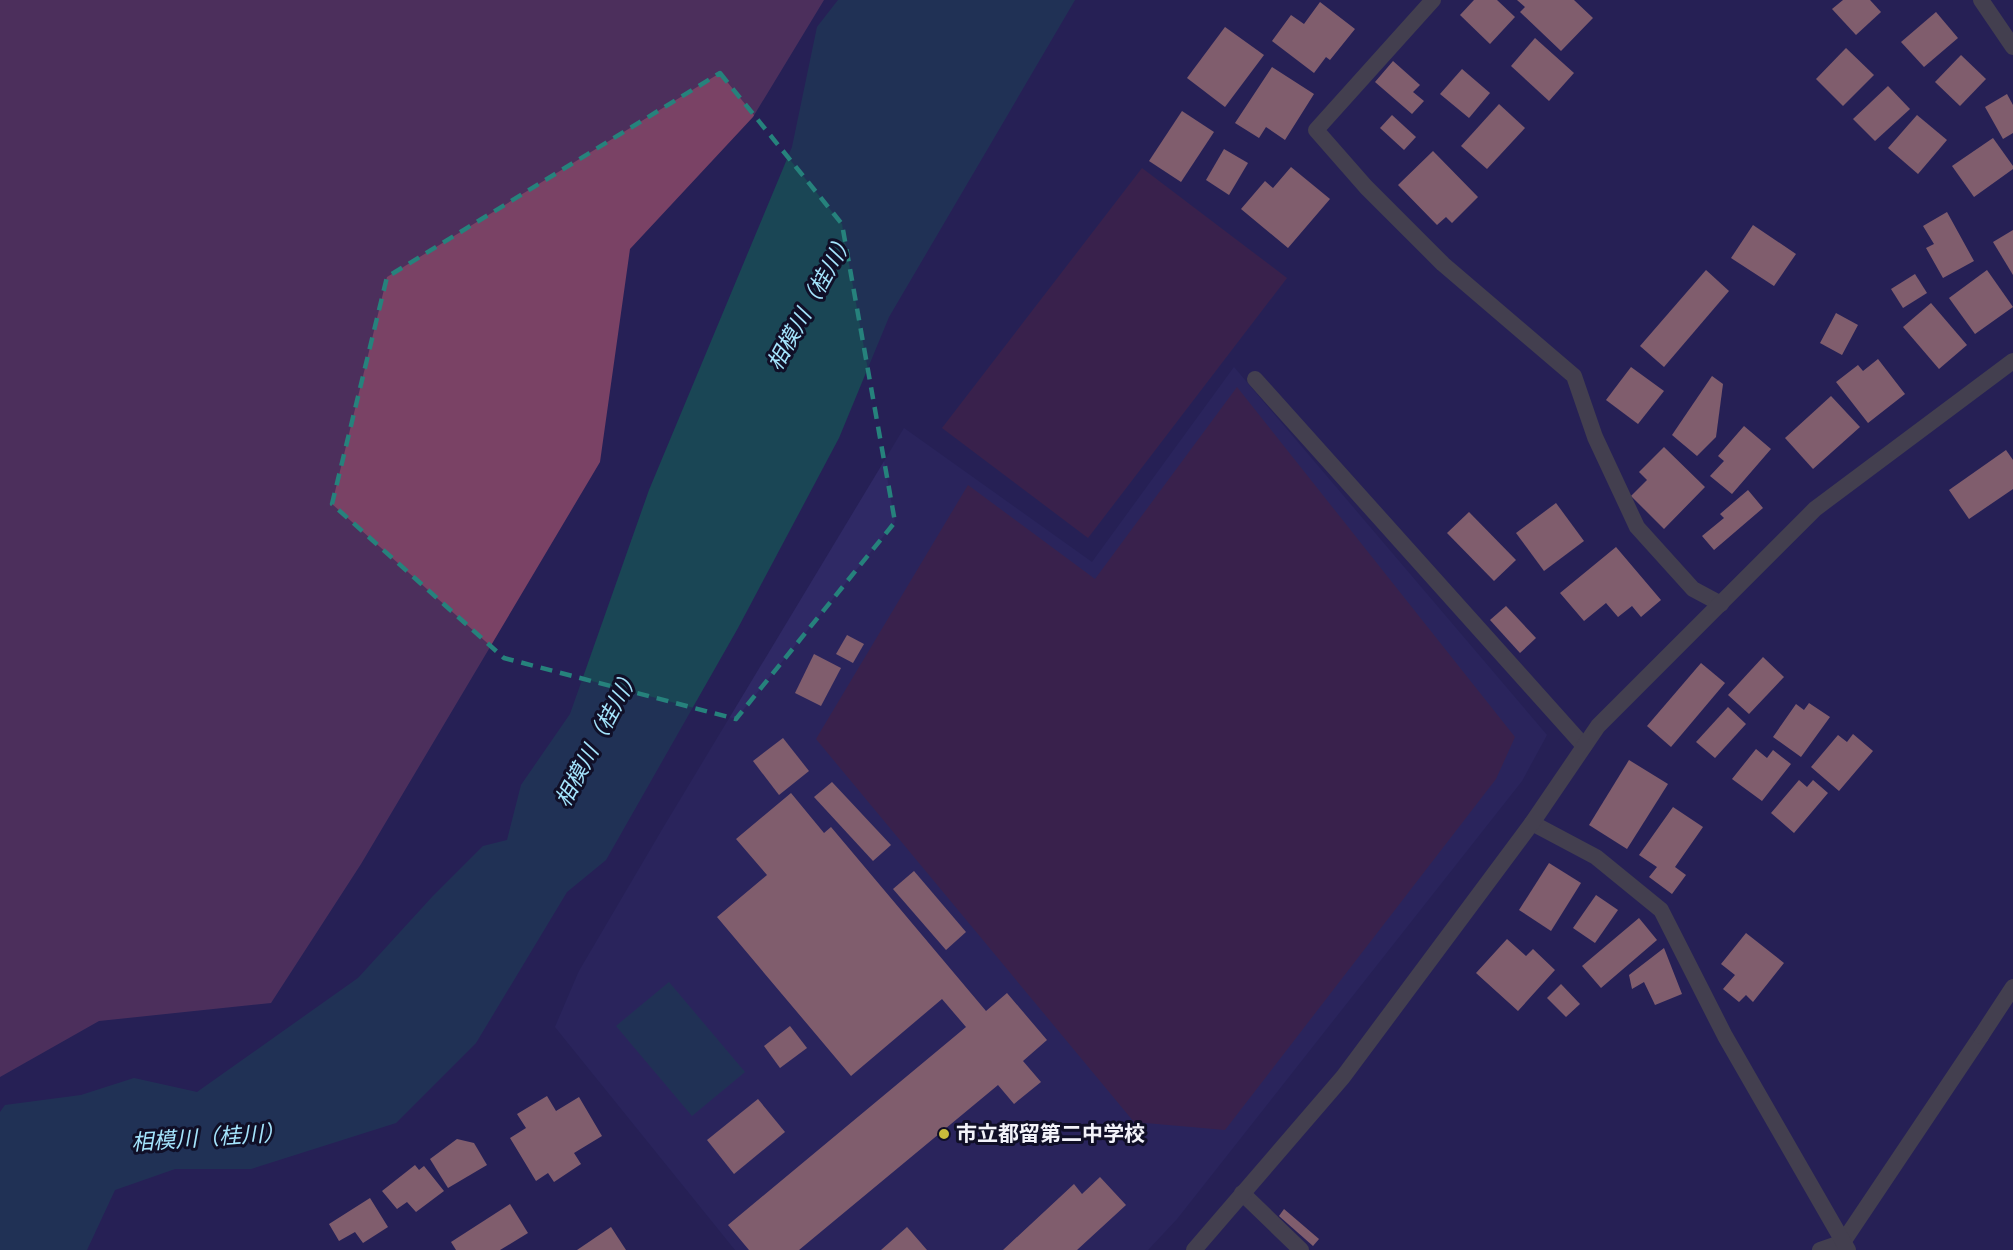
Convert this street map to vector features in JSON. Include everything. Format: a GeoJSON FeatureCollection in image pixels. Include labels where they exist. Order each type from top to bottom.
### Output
{"type":"FeatureCollection","features":[{"type":"Feature","properties":{"kind":"street"},"geometry":{"type":"LineString","coordinates":[[1433,0],[1316,130],[1366,187],[1443,264],[1574,376],[1595,437],[1637,527],[1693,589],[1721,604]]}},
{"type":"Feature","properties":{"kind":"street"},"geometry":{"type":"LineString","coordinates":[[1981,0],[2013,47]]}},
{"type":"Feature","properties":{"kind":"street"},"geometry":{"type":"LineString","coordinates":[[1194,1250],[1343,1077],[1532,823],[1598,726],[1815,509],[2013,361]]}},
{"type":"Feature","properties":{"kind":"street"},"geometry":{"type":"LineString","coordinates":[[1255,379],[1584,746]]}},
{"type":"Feature","properties":{"kind":"street"},"geometry":{"type":"LineString","coordinates":[[1532,823],[1596,857],[1661,910],[1725,1036],[1845,1246]]}},
{"type":"Feature","properties":{"kind":"street"},"geometry":{"type":"LineString","coordinates":[[1820,1250],[1845,1246],[2013,987]]}},
{"type":"Feature","properties":{"kind":"street"},"geometry":{"type":"LineString","coordinates":[[1242,1193],[1301,1250]]}},
{"type":"Feature","properties":{"kind":"highlighted area"},"geometry":{"type":"Polygon","coordinates":[[[720,73],[842,224],[895,522],[736,719],[504,658],[332,504],[387,277],[720,73]]]}},
{"type":"Feature","properties":{"kind":"shaded area"},"geometry":{"type":"Polygon","coordinates":[[[0,0],[824,0],[753,117],[630,249],[600,462],[361,864],[271,1003],[99,1021],[0,1077],[0,0]]]}},
{"type":"Feature","properties":{"kind":"shaded area"},"geometry":{"type":"Polygon","coordinates":[[[1142,168],[1287,278],[1088,538],[942,428],[1142,168]]]}},
{"type":"Feature","properties":{"kind":"shaded area"},"geometry":{"type":"Polygon","coordinates":[[[1234,367],[1547,735],[1522,781],[1177,1219],[1148,1250],[735,1250],[555,1027],[579,971],[904,428],[1092,562],[1234,367]]]}},
{"type":"Feature","properties":{"kind":"shaded area"},"geometry":{"type":"Polygon","coordinates":[[[1237,387],[1515,737],[1496,779],[1225,1130],[1134,1122],[816,739],[968,485],[1095,579],[1237,387]]]}},
{"type":"Feature","properties":{"kind":"water","name":"相模川（桂川）"},"geometry":{"type":"Polygon","coordinates":[[[838,0],[1075,0],[889,317],[839,438],[738,628],[606,860],[567,892],[476,1043],[396,1123],[251,1169],[175,1169],[115,1190],[87,1250],[0,1250],[0,1112],[5,1105],[81,1095],[134,1078],[197,1092],[358,978],[432,897],[483,846],[507,840],[521,785],[570,714],[649,490],[792,147],[817,27],[838,0]]]}},
{"type":"Feature","properties":{"kind":"water"},"geometry":{"type":"Polygon","coordinates":[[[669,982],[745,1072],[692,1116],[616,1026],[669,982]]]}},
{"type":"Feature","properties":{"kind":"building"},"geometry":{"type":"Polygon","coordinates":[[[1474,0],[1497,0],[1515,17],[1490,44],[1460,15],[1474,0]]]}},
{"type":"Feature","properties":{"kind":"building"},"geometry":{"type":"Polygon","coordinates":[[[1517,0],[1574,0],[1593,18],[1561,51],[1520,12],[1525,7],[1517,0]]]}},
{"type":"Feature","properties":{"kind":"building"},"geometry":{"type":"Polygon","coordinates":[[[1843,0],[1870,0],[1881,12],[1856,35],[1832,9],[1843,0]]]}},
{"type":"Feature","properties":{"kind":"building"},"geometry":{"type":"Polygon","coordinates":[[[1320,2],[1355,29],[1330,60],[1326,57],[1314,73],[1272,41],[1291,15],[1304,24],[1320,2]]]}},
{"type":"Feature","properties":{"kind":"building"},"geometry":{"type":"Polygon","coordinates":[[[1936,12],[1958,38],[1924,67],[1901,42],[1936,12]]]}},
{"type":"Feature","properties":{"kind":"building"},"geometry":{"type":"Polygon","coordinates":[[[1225,27],[1264,55],[1225,107],[1187,78],[1225,27]]]}},
{"type":"Feature","properties":{"kind":"building"},"geometry":{"type":"Polygon","coordinates":[[[1535,38],[1574,73],[1549,101],[1511,66],[1535,38]]]}},
{"type":"Feature","properties":{"kind":"building"},"geometry":{"type":"Polygon","coordinates":[[[1846,48],[1874,75],[1843,106],[1816,79],[1846,48]]]}},
{"type":"Feature","properties":{"kind":"building"},"geometry":{"type":"Polygon","coordinates":[[[1961,55],[1986,79],[1960,106],[1935,82],[1961,55]]]}},
{"type":"Feature","properties":{"kind":"building"},"geometry":{"type":"Polygon","coordinates":[[[1393,61],[1420,85],[1413,92],[1424,101],[1412,114],[1375,82],[1393,61]]]}},
{"type":"Feature","properties":{"kind":"building"},"geometry":{"type":"Polygon","coordinates":[[[1272,67],[1314,94],[1285,140],[1266,127],[1259,138],[1235,123],[1272,67]]]}},
{"type":"Feature","properties":{"kind":"building"},"geometry":{"type":"Polygon","coordinates":[[[1462,69],[1490,93],[1469,118],[1440,94],[1462,69]]]}},
{"type":"Feature","properties":{"kind":"building"},"geometry":{"type":"Polygon","coordinates":[[[1888,86],[1910,109],[1875,141],[1853,119],[1888,86]]]}},
{"type":"Feature","properties":{"kind":"building"},"geometry":{"type":"Polygon","coordinates":[[[2007,94],[2013,105],[2013,133],[2003,139],[1985,107],[2007,94]]]}},
{"type":"Feature","properties":{"kind":"building"},"geometry":{"type":"Polygon","coordinates":[[[1499,104],[1525,128],[1487,169],[1461,146],[1499,104]]]}},
{"type":"Feature","properties":{"kind":"building"},"geometry":{"type":"Polygon","coordinates":[[[1182,111],[1214,132],[1181,182],[1149,161],[1182,111]]]}},
{"type":"Feature","properties":{"kind":"building"},"geometry":{"type":"Polygon","coordinates":[[[1392,115],[1416,137],[1404,150],[1380,128],[1392,115]]]}},
{"type":"Feature","properties":{"kind":"building"},"geometry":{"type":"Polygon","coordinates":[[[1917,115],[1947,140],[1918,174],[1888,148],[1917,115]]]}},
{"type":"Feature","properties":{"kind":"building"},"geometry":{"type":"Polygon","coordinates":[[[1993,138],[2013,169],[1974,197],[1952,166],[1993,138]]]}},
{"type":"Feature","properties":{"kind":"building"},"geometry":{"type":"Polygon","coordinates":[[[1224,149],[1248,163],[1229,195],[1206,180],[1224,149]]]}},
{"type":"Feature","properties":{"kind":"building"},"geometry":{"type":"Polygon","coordinates":[[[1433,151],[1478,197],[1452,223],[1446,217],[1437,225],[1398,185],[1433,151]]]}},
{"type":"Feature","properties":{"kind":"building"},"geometry":{"type":"Polygon","coordinates":[[[1291,167],[1330,199],[1288,248],[1241,209],[1265,181],[1273,188],[1291,167]]]}},
{"type":"Feature","properties":{"kind":"building"},"geometry":{"type":"Polygon","coordinates":[[[1947,212],[1974,261],[1943,278],[1926,248],[1934,244],[1923,226],[1947,212]]]}},
{"type":"Feature","properties":{"kind":"building"},"geometry":{"type":"Polygon","coordinates":[[[1753,225],[1796,254],[1774,286],[1731,258],[1753,225]]]}},
{"type":"Feature","properties":{"kind":"building"},"geometry":{"type":"Polygon","coordinates":[[[2013,230],[2013,275],[1993,242],[2013,230]]]}},
{"type":"Feature","properties":{"kind":"building"},"geometry":{"type":"Polygon","coordinates":[[[1706,270],[1729,291],[1664,367],[1640,346],[1706,270]]]}},
{"type":"Feature","properties":{"kind":"building"},"geometry":{"type":"Polygon","coordinates":[[[1987,270],[2013,307],[1975,334],[1949,298],[1987,270]]]}},
{"type":"Feature","properties":{"kind":"building"},"geometry":{"type":"Polygon","coordinates":[[[1915,274],[1927,293],[1903,308],[1891,289],[1915,274]]]}},
{"type":"Feature","properties":{"kind":"building"},"geometry":{"type":"Polygon","coordinates":[[[1931,303],[1967,345],[1939,369],[1903,327],[1931,303]]]}},
{"type":"Feature","properties":{"kind":"building"},"geometry":{"type":"Polygon","coordinates":[[[1836,313],[1858,325],[1842,355],[1820,343],[1836,313]]]}},
{"type":"Feature","properties":{"kind":"building"},"geometry":{"type":"Polygon","coordinates":[[[1878,359],[1905,394],[1868,423],[1836,382],[1858,365],[1863,371],[1878,359]]]}},
{"type":"Feature","properties":{"kind":"building"},"geometry":{"type":"Polygon","coordinates":[[[1631,367],[1664,391],[1638,424],[1606,400],[1631,367]]]}},
{"type":"Feature","properties":{"kind":"building"},"geometry":{"type":"Polygon","coordinates":[[[1712,376],[1723,384],[1716,437],[1697,456],[1672,435],[1712,376]]]}},
{"type":"Feature","properties":{"kind":"building"},"geometry":{"type":"Polygon","coordinates":[[[1831,396],[1860,427],[1813,469],[1785,438],[1831,396]]]}},
{"type":"Feature","properties":{"kind":"building"},"geometry":{"type":"Polygon","coordinates":[[[1744,426],[1771,449],[1732,494],[1710,476],[1724,461],[1718,456],[1744,426]]]}},
{"type":"Feature","properties":{"kind":"building"},"geometry":{"type":"Polygon","coordinates":[[[1664,447],[1705,487],[1664,529],[1631,496],[1647,480],[1639,472],[1664,447]]]}},
{"type":"Feature","properties":{"kind":"building"},"geometry":{"type":"Polygon","coordinates":[[[2006,450],[2013,460],[2013,489],[1969,519],[1949,490],[2006,450]]]}},
{"type":"Feature","properties":{"kind":"building"},"geometry":{"type":"Polygon","coordinates":[[[1748,490],[1763,508],[1714,550],[1702,536],[1724,518],[1720,514],[1748,490]]]}},
{"type":"Feature","properties":{"kind":"building"},"geometry":{"type":"Polygon","coordinates":[[[1556,503],[1584,541],[1544,571],[1516,533],[1556,503]]]}},
{"type":"Feature","properties":{"kind":"building"},"geometry":{"type":"Polygon","coordinates":[[[1469,512],[1516,560],[1494,581],[1447,533],[1469,512]]]}},
{"type":"Feature","properties":{"kind":"building"},"geometry":{"type":"Polygon","coordinates":[[[1616,547],[1661,600],[1641,617],[1632,606],[1618,617],[1606,603],[1584,621],[1560,593],[1616,547]]]}},
{"type":"Feature","properties":{"kind":"building"},"geometry":{"type":"Polygon","coordinates":[[[1506,606],[1536,638],[1520,653],[1490,620],[1506,606]]]}},
{"type":"Feature","properties":{"kind":"building"},"geometry":{"type":"Polygon","coordinates":[[[847,635],[864,644],[853,663],[836,654],[847,635]]]}},
{"type":"Feature","properties":{"kind":"building"},"geometry":{"type":"Polygon","coordinates":[[[814,654],[841,668],[821,706],[795,693],[814,654]]]}},
{"type":"Feature","properties":{"kind":"building"},"geometry":{"type":"Polygon","coordinates":[[[1763,657],[1784,677],[1749,714],[1728,695],[1763,657]]]}},
{"type":"Feature","properties":{"kind":"building"},"geometry":{"type":"Polygon","coordinates":[[[1701,663],[1725,683],[1671,747],[1647,726],[1701,663]]]}},
{"type":"Feature","properties":{"kind":"building"},"geometry":{"type":"Polygon","coordinates":[[[1809,703],[1830,717],[1801,757],[1773,737],[1796,704],[1804,710],[1809,703]]]}},
{"type":"Feature","properties":{"kind":"building"},"geometry":{"type":"Polygon","coordinates":[[[1728,707],[1746,724],[1715,758],[1696,742],[1728,707]]]}},
{"type":"Feature","properties":{"kind":"building"},"geometry":{"type":"Polygon","coordinates":[[[1853,734],[1873,751],[1839,791],[1811,767],[1838,735],[1847,742],[1853,734]]]}},
{"type":"Feature","properties":{"kind":"building"},"geometry":{"type":"Polygon","coordinates":[[[783,738],[809,771],[779,795],[753,761],[783,738]]]}},
{"type":"Feature","properties":{"kind":"building"},"geometry":{"type":"Polygon","coordinates":[[[1756,749],[1767,758],[1773,750],[1791,764],[1762,801],[1732,779],[1756,749]]]}},
{"type":"Feature","properties":{"kind":"building"},"geometry":{"type":"Polygon","coordinates":[[[1629,760],[1668,784],[1627,849],[1589,825],[1629,760]]]}},
{"type":"Feature","properties":{"kind":"building"},"geometry":{"type":"Polygon","coordinates":[[[1799,780],[1807,787],[1813,780],[1828,793],[1794,833],[1771,813],[1799,780]]]}},
{"type":"Feature","properties":{"kind":"building"},"geometry":{"type":"Polygon","coordinates":[[[832,782],[891,845],[873,861],[814,797],[832,782]]]}},
{"type":"Feature","properties":{"kind":"building"},"geometry":{"type":"Polygon","coordinates":[[[791,793],[824,833],[831,827],[986,1011],[1007,993],[1047,1040],[1023,1061],[1041,1082],[1014,1104],[998,1085],[799,1250],[749,1250],[728,1225],[966,1027],[942,999],[851,1076],[717,917],[767,875],[736,839],[791,793]]]}},
{"type":"Feature","properties":{"kind":"building"},"geometry":{"type":"Polygon","coordinates":[[[1673,807],[1703,827],[1675,867],[1686,875],[1672,894],[1649,877],[1657,867],[1639,855],[1673,807]]]}},
{"type":"Feature","properties":{"kind":"building"},"geometry":{"type":"Polygon","coordinates":[[[1549,863],[1581,883],[1551,931],[1519,910],[1549,863]]]}},
{"type":"Feature","properties":{"kind":"building"},"geometry":{"type":"Polygon","coordinates":[[[914,871],[966,932],[946,950],[893,889],[914,871]]]}},
{"type":"Feature","properties":{"kind":"building"},"geometry":{"type":"Polygon","coordinates":[[[1596,895],[1618,910],[1595,943],[1573,928],[1596,895]]]}},
{"type":"Feature","properties":{"kind":"building"},"geometry":{"type":"Polygon","coordinates":[[[1639,918],[1657,940],[1601,988],[1582,966],[1639,918]]]}},
{"type":"Feature","properties":{"kind":"building"},"geometry":{"type":"Polygon","coordinates":[[[1746,933],[1784,963],[1753,1002],[1746,995],[1739,1002],[1723,989],[1735,975],[1721,964],[1746,933]]]}},
{"type":"Feature","properties":{"kind":"building"},"geometry":{"type":"Polygon","coordinates":[[[1507,939],[1526,956],[1533,949],[1555,970],[1518,1011],[1476,973],[1507,939]]]}},
{"type":"Feature","properties":{"kind":"building"},"geometry":{"type":"Polygon","coordinates":[[[1664,948],[1682,994],[1655,1005],[1644,982],[1632,989],[1629,975],[1664,948]]]}},
{"type":"Feature","properties":{"kind":"building"},"geometry":{"type":"Polygon","coordinates":[[[1561,984],[1580,1004],[1566,1017],[1547,998],[1561,984]]]}},
{"type":"Feature","properties":{"kind":"building"},"geometry":{"type":"Polygon","coordinates":[[[790,1026],[807,1048],[780,1068],[764,1046],[790,1026]]]}},
{"type":"Feature","properties":{"kind":"building"},"geometry":{"type":"Polygon","coordinates":[[[547,1096],[556,1111],[579,1097],[602,1136],[574,1153],[581,1164],[554,1182],[548,1173],[536,1181],[510,1138],[526,1128],[517,1114],[547,1096]]]}},
{"type":"Feature","properties":{"kind":"building"},"geometry":{"type":"Polygon","coordinates":[[[758,1099],[785,1132],[734,1174],[707,1140],[758,1099]]]}},
{"type":"Feature","properties":{"kind":"building"},"geometry":{"type":"Polygon","coordinates":[[[457,1139],[474,1143],[487,1165],[448,1188],[430,1159],[457,1139]]]}},
{"type":"Feature","properties":{"kind":"building"},"geometry":{"type":"Polygon","coordinates":[[[415,1165],[419,1170],[424,1166],[444,1191],[416,1212],[407,1202],[397,1209],[382,1191],[415,1165]]]}},
{"type":"Feature","properties":{"kind":"building"},"geometry":{"type":"Polygon","coordinates":[[[1100,1177],[1126,1205],[1077,1250],[1003,1250],[1074,1184],[1082,1194],[1100,1177]]]}},
{"type":"Feature","properties":{"kind":"building"},"geometry":{"type":"Polygon","coordinates":[[[370,1198],[388,1227],[363,1243],[355,1232],[339,1241],[329,1224],[370,1198]]]}},
{"type":"Feature","properties":{"kind":"building"},"geometry":{"type":"Polygon","coordinates":[[[510,1204],[528,1233],[500,1250],[456,1250],[451,1242],[510,1204]]]}},
{"type":"Feature","properties":{"kind":"building"},"geometry":{"type":"Polygon","coordinates":[[[1284,1209],[1319,1239],[1313,1246],[1279,1216],[1284,1209]]]}},
{"type":"Feature","properties":{"kind":"building"},"geometry":{"type":"Polygon","coordinates":[[[611,1227],[626,1250],[577,1250],[611,1227]]]}},
{"type":"Feature","properties":{"kind":"building"},"geometry":{"type":"Polygon","coordinates":[[[907,1227],[927,1250],[881,1250],[907,1227]]]}},
{"type":"Feature","properties":{"kind":"place","name":"市立都留第二中学校"},"geometry":{"type":"Point","coordinates":[944,1134]}}]}
